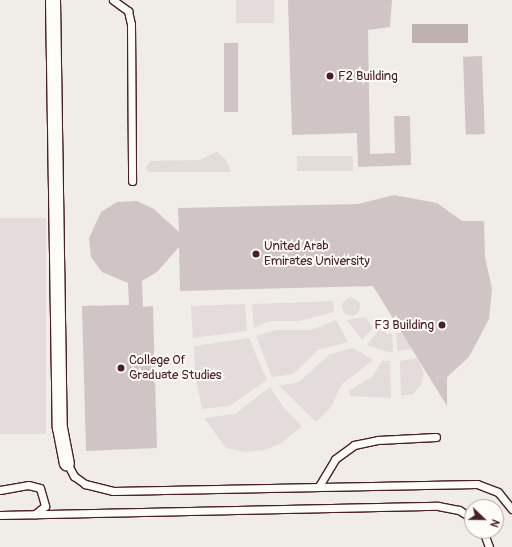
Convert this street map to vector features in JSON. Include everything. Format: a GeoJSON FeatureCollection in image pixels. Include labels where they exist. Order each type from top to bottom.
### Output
{"type":"FeatureCollection","features":[{"type":"Feature","properties":{"kind":"street"},"geometry":{"type":"LineString","coordinates":[[52,0],[60,428],[67,463]]}},
{"type":"Feature","properties":{"kind":"lane"},"geometry":{"type":"LineString","coordinates":[[113,0],[128,11],[131,24],[132,181]]}},
{"type":"Feature","properties":{"kind":"lane"},"geometry":{"type":"LineString","coordinates":[[319,486],[335,458],[354,445],[378,440],[436,437]]}},
{"type":"Feature","properties":{"kind":"lane"},"geometry":{"type":"LineString","coordinates":[[67,463],[74,476],[85,484],[113,491],[477,484],[498,492],[512,509]]}},
{"type":"Feature","properties":{"kind":"lane"},"geometry":{"type":"LineString","coordinates":[[0,490],[28,485],[40,488],[44,506],[35,514]]}},
{"type":"Feature","properties":{"kind":"lane"},"geometry":{"type":"LineString","coordinates":[[0,515],[444,506],[464,515]]}},
{"type":"Feature","properties":{"kind":"shaded area","name":"United Arab Emirates University"},"geometry":{"type":"Polygon","coordinates":[[[0,0],[512,0],[512,547],[0,547],[0,0]]]}},
{"type":"Feature","properties":{"kind":"shaded area"},"geometry":{"type":"Polygon","coordinates":[[[236,0],[274,0],[274,23],[236,23],[236,0]]]}},
{"type":"Feature","properties":{"kind":"shaded area"},"geometry":{"type":"Polygon","coordinates":[[[412,24],[468,24],[468,43],[412,43],[412,24]]]}},
{"type":"Feature","properties":{"kind":"shaded area"},"geometry":{"type":"Polygon","coordinates":[[[217,152],[226,160],[231,172],[148,172],[145,168],[151,161],[199,160],[217,152]]]}},
{"type":"Feature","properties":{"kind":"shaded area"},"geometry":{"type":"Polygon","coordinates":[[[297,156],[353,156],[353,171],[297,171],[297,156]]]}},
{"type":"Feature","properties":{"kind":"shaded area"},"geometry":{"type":"Polygon","coordinates":[[[0,218],[46,218],[46,434],[0,434],[0,218]]]}},
{"type":"Feature","properties":{"kind":"shaded area"},"geometry":{"type":"Polygon","coordinates":[[[351,298],[357,301],[360,307],[357,313],[351,316],[345,313],[342,307],[345,301],[351,298]]]}},
{"type":"Feature","properties":{"kind":"shaded area"},"geometry":{"type":"Polygon","coordinates":[[[333,301],[334,312],[300,321],[269,321],[254,328],[252,304],[333,301]]]}},
{"type":"Feature","properties":{"kind":"shaded area"},"geometry":{"type":"Polygon","coordinates":[[[245,304],[247,331],[193,338],[191,306],[245,304]]]}},
{"type":"Feature","properties":{"kind":"shaded area"},"geometry":{"type":"Polygon","coordinates":[[[365,317],[373,328],[362,340],[347,320],[365,317]]]}},
{"type":"Feature","properties":{"kind":"shaded area"},"geometry":{"type":"Polygon","coordinates":[[[336,320],[348,342],[318,350],[293,374],[272,377],[256,336],[276,330],[311,330],[336,320]]]}},
{"type":"Feature","properties":{"kind":"shaded area"},"geometry":{"type":"Polygon","coordinates":[[[379,330],[392,334],[393,353],[367,345],[379,330]]]}},
{"type":"Feature","properties":{"kind":"shaded area"},"geometry":{"type":"Polygon","coordinates":[[[401,332],[412,349],[398,351],[396,333],[401,332]]]}},
{"type":"Feature","properties":{"kind":"shaded area"},"geometry":{"type":"Polygon","coordinates":[[[249,338],[267,380],[229,406],[202,409],[195,373],[194,346],[249,338]]]}},
{"type":"Feature","properties":{"kind":"shaded area"},"geometry":{"type":"Polygon","coordinates":[[[353,348],[373,360],[342,384],[331,407],[316,422],[279,386],[299,382],[330,354],[353,348]]]}},
{"type":"Feature","properties":{"kind":"shaded area"},"geometry":{"type":"Polygon","coordinates":[[[418,358],[424,373],[421,385],[413,394],[401,396],[400,361],[418,358]]]}},
{"type":"Feature","properties":{"kind":"shaded area"},"geometry":{"type":"Polygon","coordinates":[[[382,361],[390,361],[391,398],[350,396],[350,390],[373,376],[382,361]]]}},
{"type":"Feature","properties":{"kind":"shaded area"},"geometry":{"type":"Polygon","coordinates":[[[270,387],[284,408],[302,426],[280,444],[264,450],[245,452],[226,448],[204,418],[235,414],[270,387]]]}},
{"type":"Feature","properties":{"kind":"building","name":"F2 Building"},"geometry":{"type":"Polygon","coordinates":[[[288,0],[392,0],[390,27],[368,30],[370,154],[395,153],[394,116],[410,116],[411,165],[358,167],[357,133],[292,135],[288,0]]]}},
{"type":"Feature","properties":{"kind":"building"},"geometry":{"type":"Polygon","coordinates":[[[224,43],[238,43],[238,112],[224,112],[224,43]]]}},
{"type":"Feature","properties":{"kind":"building"},"geometry":{"type":"Polygon","coordinates":[[[482,56],[485,134],[466,135],[463,57],[482,56]]]}},
{"type":"Feature","properties":{"kind":"building","name":"F3 Building"},"geometry":{"type":"Polygon","coordinates":[[[394,195],[437,203],[462,221],[484,221],[485,257],[492,289],[489,319],[469,357],[447,377],[447,406],[373,286],[180,291],[179,247],[157,272],[142,281],[143,307],[153,306],[157,448],[86,451],[82,306],[129,305],[128,283],[102,272],[91,257],[89,238],[101,212],[117,202],[137,201],[154,209],[179,232],[178,208],[358,204],[394,195]]]}},
{"type":"Feature","properties":{"kind":"place","name":"F2 Building"},"geometry":{"type":"Point","coordinates":[330,76]}},
{"type":"Feature","properties":{"kind":"place","name":"United Arab Emirates University"},"geometry":{"type":"Point","coordinates":[256,254]}},
{"type":"Feature","properties":{"kind":"place","name":"F3 Building"},"geometry":{"type":"Point","coordinates":[442,325]}},
{"type":"Feature","properties":{"kind":"place","name":"College Of Graduate Studies"},"geometry":{"type":"Point","coordinates":[121,368]}}]}
